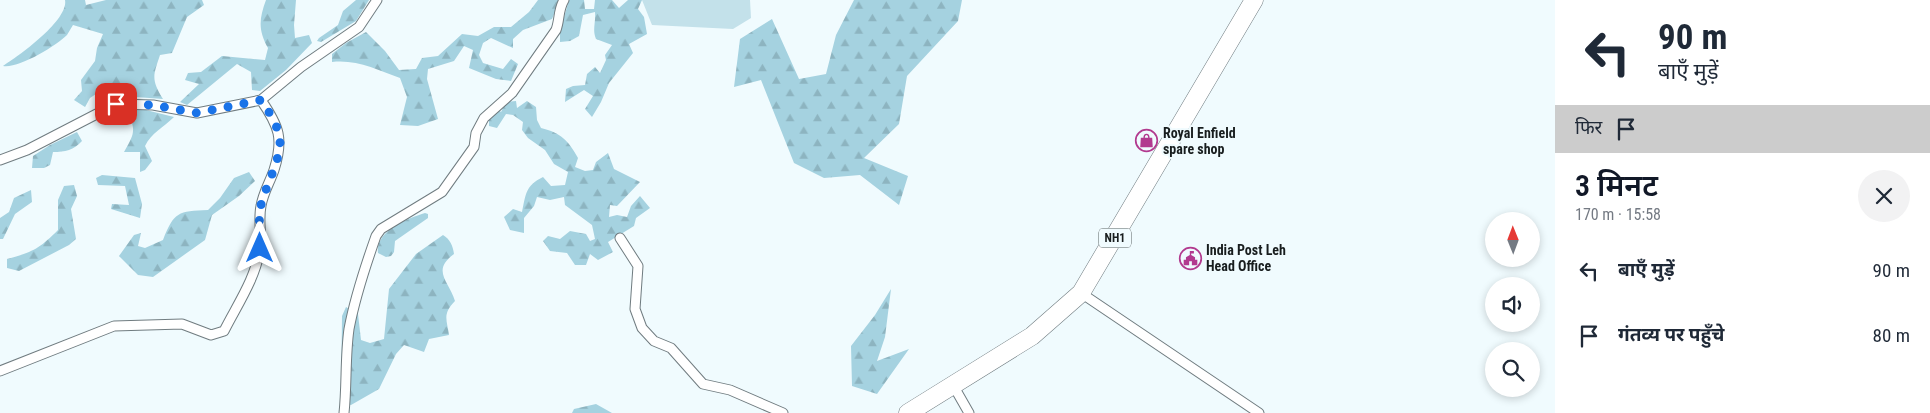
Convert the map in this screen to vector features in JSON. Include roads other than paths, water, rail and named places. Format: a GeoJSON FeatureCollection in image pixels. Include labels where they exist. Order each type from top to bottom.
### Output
{"type":"FeatureCollection","features":[{"type":"Feature","properties":{"kind":"highway","name":"NH1"},"geometry":{"type":"LineString","coordinates":[[908,413],[1032,336],[1081,293],[1254,0]]}},
{"type":"Feature","properties":{"kind":"street"},"geometry":{"type":"LineString","coordinates":[[0,160],[27,150],[116,104],[153,105],[197,113],[261,100],[302,67],[359,28],[377,0]]}},
{"type":"Feature","properties":{"kind":"street"},"geometry":{"type":"LineString","coordinates":[[344,413],[349,329],[358,288],[376,236],[381,229],[442,192],[474,147],[476,133],[484,118],[512,93],[526,70],[556,30],[560,21],[560,7],[564,0]]}},
{"type":"Feature","properties":{"kind":"street"},"geometry":{"type":"LineString","coordinates":[[0,371],[114,326],[182,324],[211,335],[224,331],[252,275],[260,248],[260,208],[265,189],[273,171],[280,142],[274,118],[261,100]]}},
{"type":"Feature","properties":{"kind":"street"},"geometry":{"type":"LineString","coordinates":[[620,238],[638,266],[635,309],[642,328],[654,341],[671,348],[703,384],[730,390],[783,413]]}},
{"type":"Feature","properties":{"kind":"street"},"geometry":{"type":"LineString","coordinates":[[1081,293],[1259,413]]}},
{"type":"Feature","properties":{"kind":"street"},"geometry":{"type":"LineString","coordinates":[[953,386],[969,413]]}},
{"type":"Feature","properties":{"kind":"place","name":"Royal Enfield spare shop"},"geometry":{"type":"Point","coordinates":[1147,141]}},
{"type":"Feature","properties":{"kind":"place","name":"India Post Leh Head Office"},"geometry":{"type":"Point","coordinates":[1190,258]}}]}
